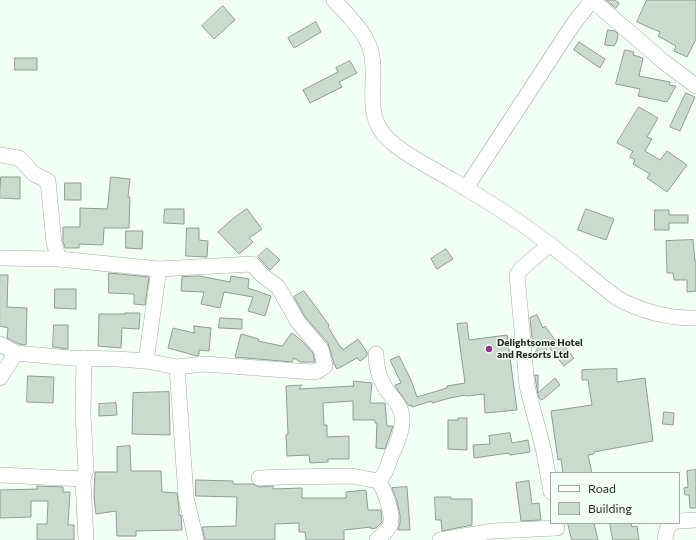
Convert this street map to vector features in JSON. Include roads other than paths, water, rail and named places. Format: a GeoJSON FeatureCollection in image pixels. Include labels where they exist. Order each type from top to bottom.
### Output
{"type":"FeatureCollection","features":[{"type":"Feature","properties":{"kind":"street"},"geometry":{"type":"LineString","coordinates":[[334,0],[358,26],[366,40],[372,56],[373,101],[380,128],[388,139],[418,161],[466,188],[519,222],[550,244],[617,298],[649,311],[678,317],[696,318]]}},
{"type":"Feature","properties":{"kind":"street"},"geometry":{"type":"LineString","coordinates":[[466,188],[572,26],[592,0],[664,62],[696,86]]}},
{"type":"Feature","properties":{"kind":"street"},"geometry":{"type":"LineString","coordinates":[[0,155],[19,158],[34,174],[48,181],[54,243],[59,259]]}},
{"type":"Feature","properties":{"kind":"street"},"geometry":{"type":"LineString","coordinates":[[550,244],[521,269],[517,275],[527,386],[544,452],[550,486]]}},
{"type":"Feature","properties":{"kind":"street"},"geometry":{"type":"LineString","coordinates":[[0,258],[59,259],[159,269],[252,264],[262,275],[278,286],[298,322],[321,349],[325,366],[318,371],[312,372],[204,364],[177,367],[146,361],[84,358],[16,352],[0,344]]}},
{"type":"Feature","properties":{"kind":"street"},"geometry":{"type":"LineString","coordinates":[[146,361],[159,269]]}},
{"type":"Feature","properties":{"kind":"street"},"geometry":{"type":"LineString","coordinates":[[0,378],[16,352]]}},
{"type":"Feature","properties":{"kind":"street"},"geometry":{"type":"LineString","coordinates":[[376,354],[376,365],[380,378],[401,411],[402,418],[402,426],[396,447],[389,461],[385,474],[378,481]]}},
{"type":"Feature","properties":{"kind":"street"},"geometry":{"type":"LineString","coordinates":[[84,358],[83,415],[86,470],[83,479],[86,540]]}},
{"type":"Feature","properties":{"kind":"street"},"geometry":{"type":"LineString","coordinates":[[177,367],[186,478],[186,497],[196,540]]}},
{"type":"Feature","properties":{"kind":"street"},"geometry":{"type":"LineString","coordinates":[[0,475],[83,479]]}},
{"type":"Feature","properties":{"kind":"street"},"geometry":{"type":"LineString","coordinates":[[258,478],[289,476],[353,476],[370,478],[378,481],[388,500],[391,522],[389,528],[377,540]]}},
{"type":"Feature","properties":{"kind":"street"},"geometry":{"type":"LineString","coordinates":[[680,521],[696,520]]}},
{"type":"Feature","properties":{"kind":"street"},"geometry":{"type":"LineString","coordinates":[[665,540],[666,531],[671,524]]}},
{"type":"Feature","properties":{"kind":"street"},"geometry":{"type":"LineString","coordinates":[[440,540],[493,531],[557,530]]}},
{"type":"Feature","properties":{"kind":"place","name":"Delightsome Hotel and Resorts Ltd"},"geometry":{"type":"Point","coordinates":[489,349]}}]}
